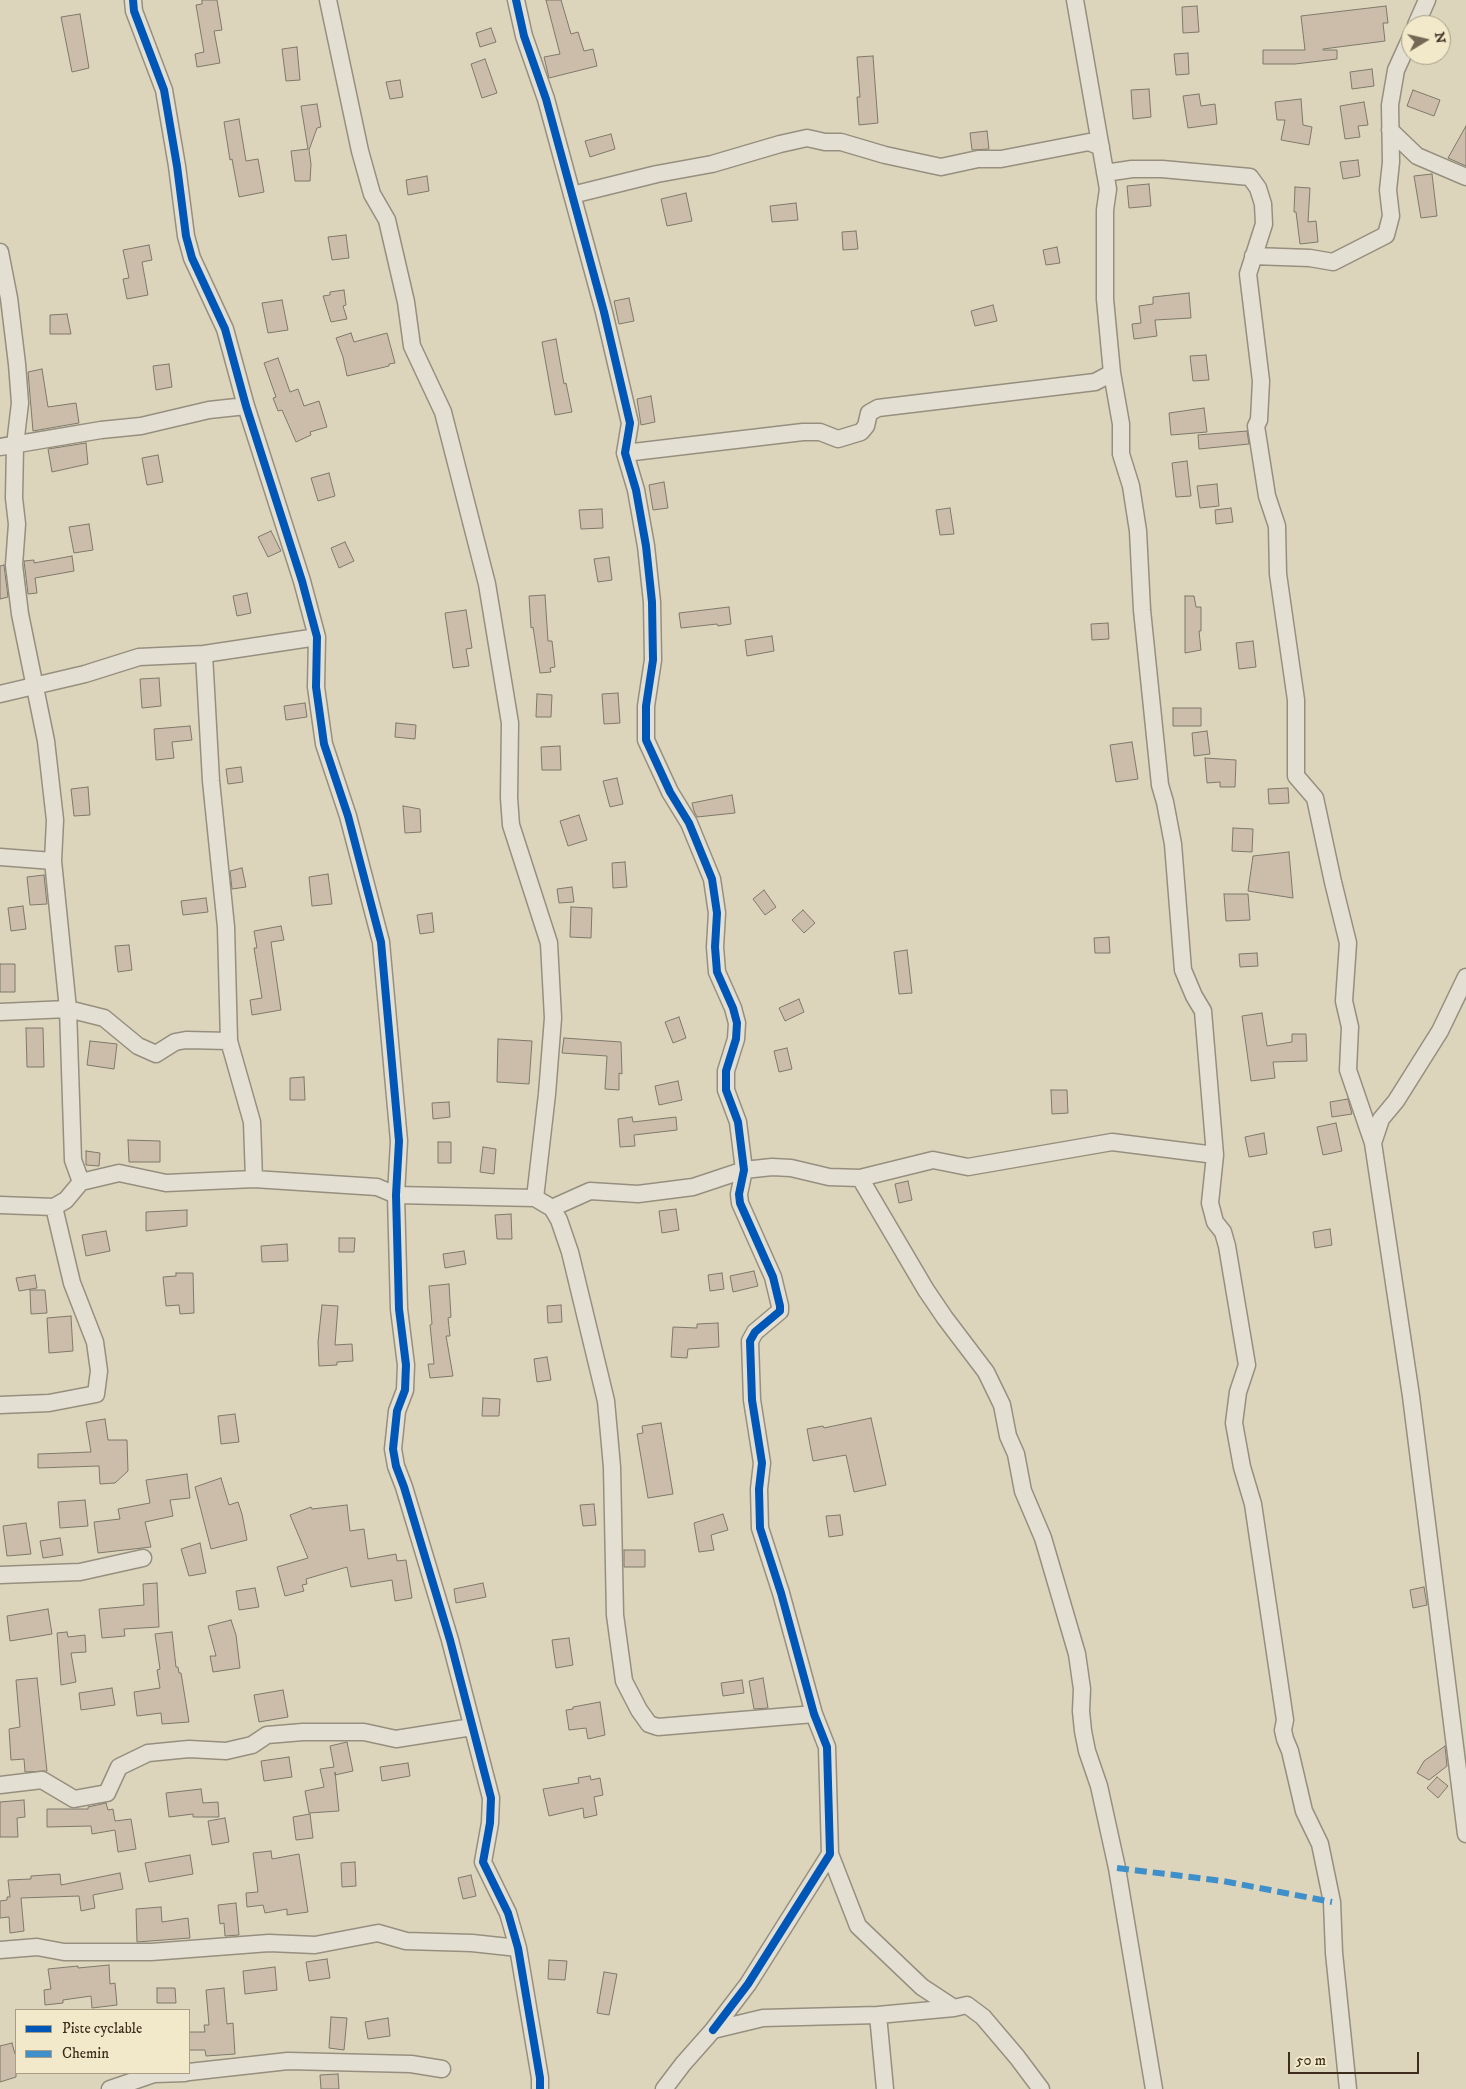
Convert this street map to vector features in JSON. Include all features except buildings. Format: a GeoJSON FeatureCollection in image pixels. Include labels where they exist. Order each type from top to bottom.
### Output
{"type":"FeatureCollection","features":[{"type":"Feature","properties":{"kind":"street"},"geometry":{"type":"LineString","coordinates":[[133,0],[134,11],[164,90],[177,166],[186,236],[192,258],[226,329],[246,406],[302,581],[317,637],[316,687],[324,744],[348,816],[381,942],[399,1141],[396,1195],[399,1309],[406,1365],[405,1390],[397,1411],[392,1449],[450,1640],[491,1798],[490,1824],[483,1862],[508,1913],[518,1948],[540,2078],[540,2089]]}},
{"type":"Feature","properties":{"kind":"street"},"geometry":{"type":"LineString","coordinates":[[328,0],[360,151],[372,194],[387,220],[406,302],[412,346],[443,412],[486,584],[510,723],[512,825],[549,943],[553,1018],[547,1094],[535,1198]]}},
{"type":"Feature","properties":{"kind":"street"},"geometry":{"type":"LineString","coordinates":[[516,0],[524,36],[546,99],[604,312],[630,424],[625,453],[636,490],[646,546],[652,602],[653,660],[646,706],[646,740],[670,792],[689,824],[712,879],[717,913],[715,947],[717,972],[733,1008],[737,1023],[736,1039],[726,1071],[726,1090],[737,1116],[744,1170],[739,1194],[740,1203],[773,1277],[780,1306],[780,1311],[755,1332],[750,1341],[752,1400],[762,1463],[759,1489],[760,1528],[781,1593],[814,1714],[827,1747],[830,1854],[858,1926],[922,1987],[954,2008]]}},
{"type":"Feature","properties":{"kind":"street"},"geometry":{"type":"LineString","coordinates":[[1075,0],[1108,190],[1105,210],[1105,299],[1112,373],[1121,424],[1121,454],[1131,486],[1138,531],[1142,610],[1160,785],[1166,802],[1173,844],[1183,970],[1194,996],[1203,1011],[1215,1155],[1210,1203],[1215,1222],[1223,1232],[1227,1246],[1247,1365],[1238,1392],[1234,1416],[1237,1444],[1253,1504],[1285,1720],[1285,1739],[1290,1751],[1304,1811],[1320,1844],[1332,1902],[1334,1953],[1348,2089]]}},
{"type":"Feature","properties":{"kind":"street"},"geometry":{"type":"LineString","coordinates":[[1420,15],[1426,0]]}},
{"type":"Feature","properties":{"kind":"street"},"geometry":{"type":"LineString","coordinates":[[1253,256],[1310,258],[1333,262],[1386,235],[1391,216],[1388,190],[1391,162],[1390,105],[1396,70],[1401,59]]}},
{"type":"Feature","properties":{"kind":"street"},"geometry":{"type":"LineString","coordinates":[[1390,130],[1417,156],[1466,177]]}},
{"type":"Feature","properties":{"kind":"street"},"geometry":{"type":"LineString","coordinates":[[572,195],[657,174],[712,164],[807,138],[825,142],[841,142],[885,155],[941,167],[978,159],[1001,159],[1089,142],[1101,147]]}},
{"type":"Feature","properties":{"kind":"street"},"geometry":{"type":"LineString","coordinates":[[1105,173],[1132,169],[1162,169],[1250,177],[1258,188],[1263,204],[1264,224],[1260,242],[1253,256],[1248,274],[1261,381],[1259,420],[1256,426],[1267,496],[1277,526],[1278,574],[1296,700],[1296,776],[1315,798],[1332,882],[1348,943],[1344,1001],[1350,1027],[1348,1070],[1373,1143],[1411,1396],[1466,1834]]}},
{"type":"Feature","properties":{"kind":"street"},"geometry":{"type":"LineString","coordinates":[[0,252],[9,298],[20,404],[7,446],[16,524],[7,566],[20,614],[46,741],[55,820],[53,861],[68,1010],[73,1160],[81,1182]]}},
{"type":"Feature","properties":{"kind":"street"},"geometry":{"type":"LineString","coordinates":[[625,453],[803,432],[820,432],[838,440],[861,432],[866,426],[869,413],[878,408],[1095,382],[1112,373]]}},
{"type":"Feature","properties":{"kind":"street"},"geometry":{"type":"LineString","coordinates":[[7,446],[101,430],[141,426],[209,410],[246,406]]}},
{"type":"Feature","properties":{"kind":"street"},"geometry":{"type":"LineString","coordinates":[[0,694],[35,687],[48,681],[84,674],[139,657],[204,654],[317,637]]}},
{"type":"Feature","properties":{"kind":"street"},"geometry":{"type":"LineString","coordinates":[[204,654],[210,772],[226,927],[229,1041],[252,1122],[254,1179]]}},
{"type":"Feature","properties":{"kind":"street"},"geometry":{"type":"LineString","coordinates":[[0,857],[53,861]]}},
{"type":"Feature","properties":{"kind":"street"},"geometry":{"type":"LineString","coordinates":[[1373,1143],[1381,1119],[1396,1101],[1440,1031],[1466,977]]}},
{"type":"Feature","properties":{"kind":"street"},"geometry":{"type":"LineString","coordinates":[[0,1012],[68,1010],[104,1018],[138,1046],[156,1054],[175,1042],[186,1040],[229,1041]]}},
{"type":"Feature","properties":{"kind":"street"},"geometry":{"type":"LineString","coordinates":[[552,1208],[590,1191],[638,1194],[693,1187],[744,1170],[772,1167],[790,1168],[829,1177],[860,1178],[933,1160],[968,1167],[1112,1142],[1215,1155]]}},
{"type":"Feature","properties":{"kind":"street"},"geometry":{"type":"LineString","coordinates":[[0,1205],[54,1207],[66,1200],[81,1182],[119,1173],[166,1184],[254,1179],[377,1186],[396,1195],[535,1198],[552,1208],[559,1220],[570,1252],[606,1401],[612,1467],[615,1615],[624,1681],[639,1710],[649,1724],[658,1727],[814,1714]]}},
{"type":"Feature","properties":{"kind":"street"},"geometry":{"type":"LineString","coordinates":[[860,1178],[926,1290],[986,1372],[1002,1404],[1008,1436],[1016,1454],[1023,1491],[1043,1538],[1077,1654],[1082,1689],[1083,1731],[1087,1751],[1099,1786],[1117,1868],[1154,2089]]}},
{"type":"Feature","properties":{"kind":"street"},"geometry":{"type":"LineString","coordinates":[[0,1405],[49,1403],[96,1394],[99,1371],[95,1342],[72,1284],[54,1207]]}},
{"type":"Feature","properties":{"kind":"street"},"geometry":{"type":"LineString","coordinates":[[0,1575],[80,1572],[143,1558]]}},
{"type":"Feature","properties":{"kind":"street"},"geometry":{"type":"LineString","coordinates":[[0,1785],[42,1780],[74,1799],[107,1793],[119,1767],[148,1752],[189,1749],[226,1751],[252,1745],[267,1735],[364,1732],[396,1740],[472,1726]]}},
{"type":"Feature","properties":{"kind":"street"},"geometry":{"type":"LineString","coordinates":[[664,2089],[682,2064],[713,2030],[748,1984],[830,1854]]}},
{"type":"Feature","properties":{"kind":"street"},"geometry":{"type":"LineString","coordinates":[[0,1950],[36,1947],[64,1952],[151,1952],[269,1943],[315,1945],[378,1933],[406,1941],[472,1943],[518,1948]]}},
{"type":"Feature","properties":{"kind":"street"},"geometry":{"type":"LineString","coordinates":[[713,2030],[762,2018],[878,2015],[967,2006],[983,2017],[1041,2089]]}},
{"type":"Feature","properties":{"kind":"street"},"geometry":{"type":"LineString","coordinates":[[878,2015],[885,2089]]}},
{"type":"Feature","properties":{"kind":"street"},"geometry":{"type":"LineString","coordinates":[[190,2073],[288,2061],[411,2064],[442,2069]]}},
{"type":"Feature","properties":{"kind":"street"},"geometry":{"type":"LineString","coordinates":[[110,2089],[154,2074]]}},
{"type":"Feature","properties":{"kind":"marked path"},"geometry":{"type":"LineString","coordinates":[[1117,1868],[1223,1881],[1332,1902]]}},
{"type":"Feature","properties":{"kind":"cycle path"},"geometry":{"type":"LineString","coordinates":[[133,0],[134,11],[164,90],[177,166],[186,236],[192,258],[225,329],[246,406],[302,581],[317,637],[316,687],[324,744],[348,816],[381,942],[399,1141],[396,1195],[399,1309],[406,1365],[405,1390],[397,1411],[393,1449],[396,1466],[450,1640],[491,1798],[490,1823],[483,1862],[508,1913],[518,1948],[540,2078],[540,2089]]}},
{"type":"Feature","properties":{"kind":"cycle path"},"geometry":{"type":"LineString","coordinates":[[516,0],[524,36],[546,99],[604,312],[630,423],[625,453],[636,490],[646,546],[652,602],[653,660],[646,706],[646,740],[670,792],[689,823],[712,879],[717,913],[715,947],[717,972],[733,1008],[737,1023],[736,1039],[726,1071],[726,1090],[738,1122],[744,1170],[739,1194],[740,1203],[773,1277],[780,1306],[780,1311],[755,1332],[750,1341],[752,1400],[762,1463],[759,1489],[760,1528],[781,1593],[814,1714],[827,1747],[830,1854],[748,1984],[713,2030]]}}]}
